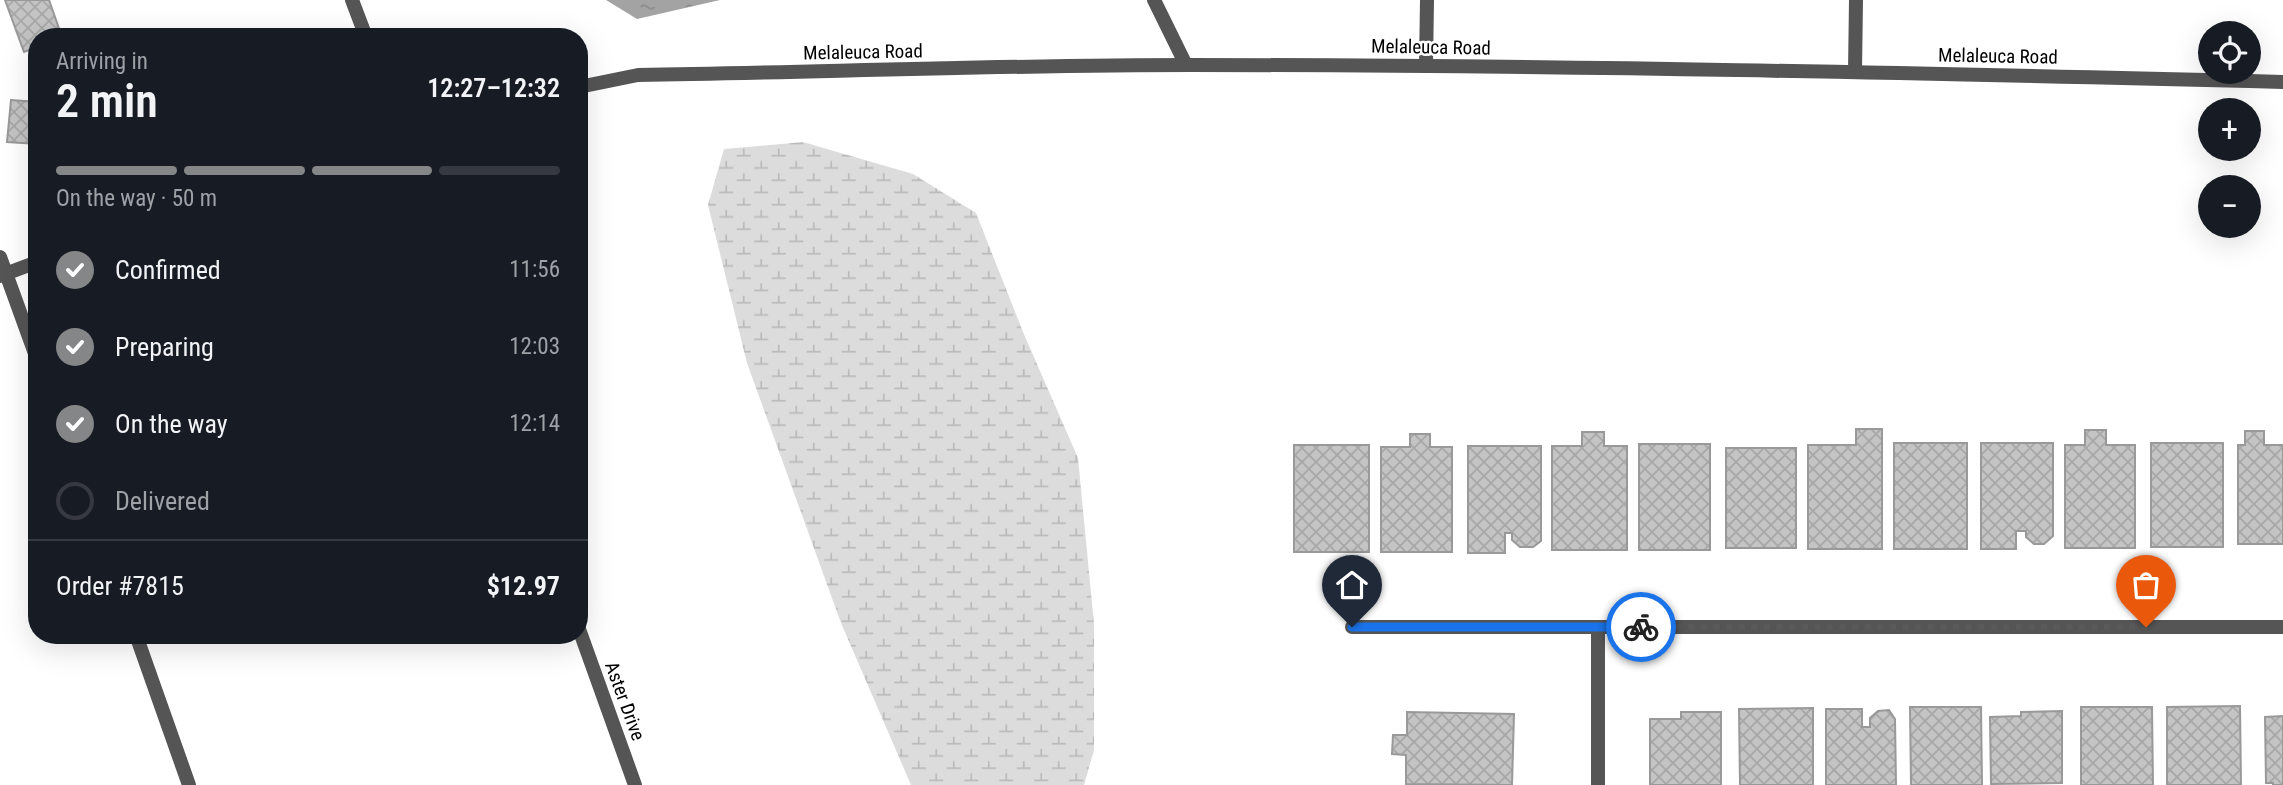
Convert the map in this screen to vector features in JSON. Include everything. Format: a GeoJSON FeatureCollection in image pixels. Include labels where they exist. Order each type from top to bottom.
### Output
{"type":"FeatureCollection","features":[{"type":"Feature","properties":{"kind":"street"},"geometry":{"type":"LineString","coordinates":[[352,0],[363,28]]}},
{"type":"Feature","properties":{"kind":"street"},"geometry":{"type":"LineString","coordinates":[[1154,0],[1186,65]]}},
{"type":"Feature","properties":{"kind":"street"},"geometry":{"type":"LineString","coordinates":[[1426,66],[1427,0]]}},
{"type":"Feature","properties":{"kind":"street"},"geometry":{"type":"LineString","coordinates":[[1855,72],[1856,0]]}},
{"type":"Feature","properties":{"kind":"street","name":"Melaleuca Road"},"geometry":{"type":"LineString","coordinates":[[588,84],[638,75],[1186,65],[1855,72],[2283,82]]}},
{"type":"Feature","properties":{"kind":"street"},"geometry":{"type":"LineString","coordinates":[[0,257],[3,275],[28,337]]}},
{"type":"Feature","properties":{"kind":"street"},"geometry":{"type":"LineString","coordinates":[[3,275],[28,265]]}},
{"type":"Feature","properties":{"kind":"street"},"geometry":{"type":"LineString","coordinates":[[1352,627],[2283,627]]}},
{"type":"Feature","properties":{"kind":"street"},"geometry":{"type":"LineString","coordinates":[[1598,627],[1598,785]]}},
{"type":"Feature","properties":{"kind":"street"},"geometry":{"type":"LineString","coordinates":[[139,644],[189,785]]}},
{"type":"Feature","properties":{"kind":"street","name":"Aster Drive"},"geometry":{"type":"LineString","coordinates":[[584,644],[635,785]]}},
{"type":"Feature","properties":{"kind":"green space"},"geometry":{"type":"Polygon","coordinates":[[[803,142],[913,174],[976,213],[1023,332],[1078,458],[1094,624],[1094,750],[1084,785],[911,785],[841,623],[747,363],[708,205],[724,149],[803,142]]]}},
{"type":"Feature","properties":{"kind":"water"},"geometry":{"type":"Polygon","coordinates":[[[606,0],[720,0],[637,19],[606,0]]]}},
{"type":"Feature","properties":{"kind":"building"},"geometry":{"type":"Polygon","coordinates":[[[5,0],[49,0],[59,28],[28,28],[28,50],[24,52],[5,0]]]}},
{"type":"Feature","properties":{"kind":"building"},"geometry":{"type":"Polygon","coordinates":[[[11,100],[28,101],[28,143],[7,142],[11,100]]]}},
{"type":"Feature","properties":{"kind":"building"},"geometry":{"type":"Polygon","coordinates":[[[1856,429],[1882,429],[1882,549],[1808,549],[1808,445],[1856,445],[1856,429]]]}},
{"type":"Feature","properties":{"kind":"building"},"geometry":{"type":"Polygon","coordinates":[[[2085,430],[2106,430],[2106,445],[2135,445],[2135,548],[2065,548],[2065,445],[2085,445],[2085,430]]]}},
{"type":"Feature","properties":{"kind":"building"},"geometry":{"type":"Polygon","coordinates":[[[2245,431],[2264,431],[2264,445],[2283,445],[2283,544],[2238,544],[2238,445],[2245,445],[2245,431]]]}},
{"type":"Feature","properties":{"kind":"building"},"geometry":{"type":"Polygon","coordinates":[[[1582,432],[1604,432],[1604,446],[1627,446],[1627,550],[1552,550],[1552,446],[1582,446],[1582,432]]]}},
{"type":"Feature","properties":{"kind":"building"},"geometry":{"type":"Polygon","coordinates":[[[1410,434],[1430,434],[1430,447],[1452,447],[1452,552],[1381,552],[1381,447],[1410,447],[1410,434]]]}},
{"type":"Feature","properties":{"kind":"building"},"geometry":{"type":"Polygon","coordinates":[[[1894,443],[1967,443],[1967,549],[1894,549],[1894,443]]]}},
{"type":"Feature","properties":{"kind":"building"},"geometry":{"type":"Polygon","coordinates":[[[1981,443],[2053,443],[2053,536],[2044,544],[2034,544],[2026,537],[2026,531],[2016,531],[2016,549],[1981,549],[1981,443]]]}},
{"type":"Feature","properties":{"kind":"building"},"geometry":{"type":"Polygon","coordinates":[[[2151,443],[2223,443],[2223,547],[2151,547],[2151,443]]]}},
{"type":"Feature","properties":{"kind":"building"},"geometry":{"type":"Polygon","coordinates":[[[1639,444],[1710,444],[1710,550],[1639,550],[1639,444]]]}},
{"type":"Feature","properties":{"kind":"building"},"geometry":{"type":"Polygon","coordinates":[[[1294,445],[1369,445],[1369,552],[1294,552],[1294,445]]]}},
{"type":"Feature","properties":{"kind":"building"},"geometry":{"type":"Polygon","coordinates":[[[1468,446],[1541,446],[1541,541],[1533,547],[1520,547],[1512,540],[1512,533],[1505,533],[1505,553],[1468,553],[1468,446]]]}},
{"type":"Feature","properties":{"kind":"building"},"geometry":{"type":"Polygon","coordinates":[[[1726,448],[1796,448],[1796,548],[1726,548],[1726,448]]]}},
{"type":"Feature","properties":{"kind":"building"},"geometry":{"type":"Polygon","coordinates":[[[2240,706],[2241,785],[2167,785],[2167,707],[2240,706]]]}},
{"type":"Feature","properties":{"kind":"building"},"geometry":{"type":"Polygon","coordinates":[[[1910,707],[1981,707],[1982,785],[1911,785],[1910,707]]]}},
{"type":"Feature","properties":{"kind":"building"},"geometry":{"type":"Polygon","coordinates":[[[2081,707],[2152,707],[2153,785],[2081,785],[2081,707]]]}},
{"type":"Feature","properties":{"kind":"building"},"geometry":{"type":"Polygon","coordinates":[[[1813,708],[1813,785],[1740,785],[1739,709],[1813,708]]]}},
{"type":"Feature","properties":{"kind":"building"},"geometry":{"type":"Polygon","coordinates":[[[1826,709],[1862,709],[1862,727],[1870,727],[1870,718],[1878,711],[1889,710],[1895,719],[1896,785],[1826,785],[1826,709]]]}},
{"type":"Feature","properties":{"kind":"building"},"geometry":{"type":"Polygon","coordinates":[[[2062,711],[2062,783],[1991,784],[1990,717],[2021,716],[2021,712],[2062,711]]]}},
{"type":"Feature","properties":{"kind":"building"},"geometry":{"type":"Polygon","coordinates":[[[1407,712],[1514,714],[1512,785],[1406,784],[1406,755],[1392,754],[1393,735],[1407,735],[1407,712]]]}},
{"type":"Feature","properties":{"kind":"building"},"geometry":{"type":"Polygon","coordinates":[[[1681,712],[1721,712],[1721,785],[1650,785],[1650,719],[1681,719],[1681,712]]]}},
{"type":"Feature","properties":{"kind":"building"},"geometry":{"type":"Polygon","coordinates":[[[2283,716],[2283,785],[2273,785],[2266,783],[2265,717],[2283,716]]]}},
{"type":"Feature","properties":{"kind":"way so far"},"geometry":{"type":"LineString","coordinates":[[1641,627],[2146,627]]}},
{"type":"Feature","properties":{"kind":"route"},"geometry":{"type":"LineString","coordinates":[[1352,627],[1641,627]]}}]}
